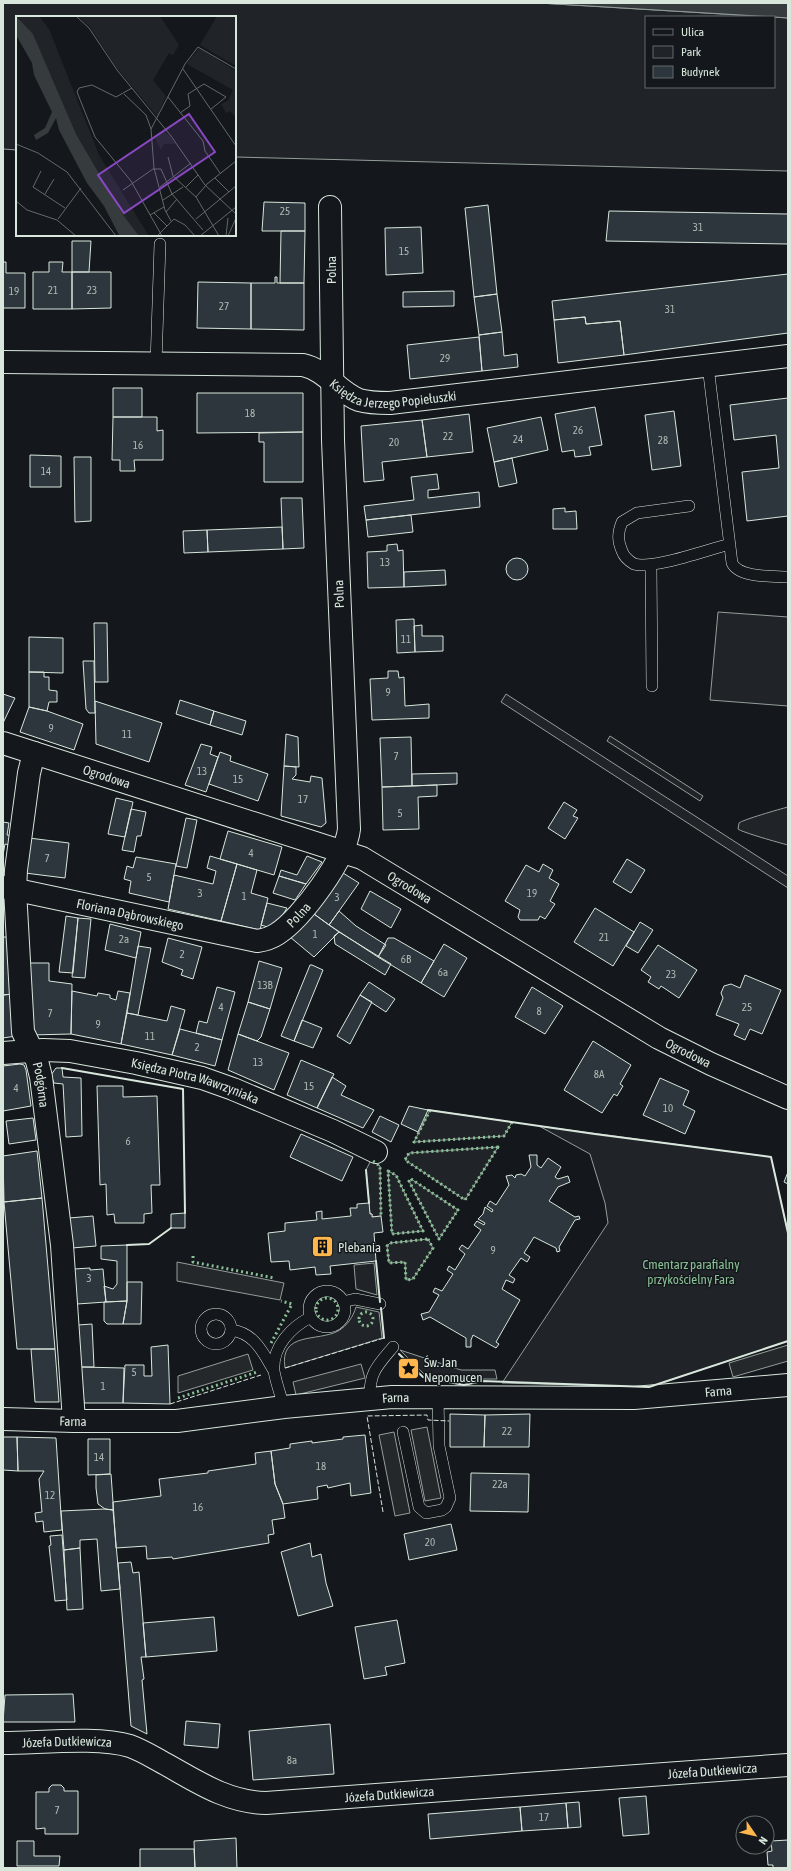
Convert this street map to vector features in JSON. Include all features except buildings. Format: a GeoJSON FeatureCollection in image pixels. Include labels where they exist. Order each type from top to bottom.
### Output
{"type":"FeatureCollection","features":[{"type":"Feature","properties":{"kind":"street","name":"Polna"},"geometry":{"type":"LineString","coordinates":[[257,942],[275,936],[292,921],[314,895],[343,852],[349,829],[333,448],[330,207]]}},
{"type":"Feature","properties":{"kind":"street","name":"Księdza Jerzego Popiełuszki"},"geometry":{"type":"LineString","coordinates":[[3,362],[303,365],[317,370],[358,399],[367,402],[390,403],[788,356]]}},
{"type":"Feature","properties":{"kind":"street","name":"Ogrodowa"},"geometry":{"type":"LineString","coordinates":[[3,743],[343,852],[369,862],[659,1038],[711,1064],[788,1098]]}},
{"type":"Feature","properties":{"kind":"street","name":"Podgórna"},"geometry":{"type":"LineString","coordinates":[[34,753],[29,774],[16,870],[9,888],[23,1032],[32,1051],[41,1077],[55,1184],[68,1319],[74,1421]]}},
{"type":"Feature","properties":{"kind":"street","name":"Floriana Dąbrowskiego"},"geometry":{"type":"LineString","coordinates":[[9,888],[257,942]]}},
{"type":"Feature","properties":{"kind":"street","name":"Księdza Piotra Wawrzyniaka"},"geometry":{"type":"LineString","coordinates":[[3,1053],[55,1050],[89,1054],[202,1078],[234,1089],[325,1128],[376,1152]]}},
{"type":"Feature","properties":{"kind":"street","name":"Farna"},"geometry":{"type":"LineString","coordinates":[[3,1419],[177,1421],[284,1407],[370,1398],[648,1398],[788,1385]]}},
{"type":"Feature","properties":{"kind":"street","name":"Józefa Dutkiewicza"},"geometry":{"type":"LineString","coordinates":[[3,1744],[93,1742],[119,1743],[141,1751],[236,1800],[261,1803],[788,1765]]}},
{"type":"Feature","properties":{"kind":"lane"},"geometry":{"type":"LineString","coordinates":[[156,364],[160,244]]}},
{"type":"Feature","properties":{"kind":"lane"},"geometry":{"type":"LineString","coordinates":[[708,366],[732,563],[738,570],[747,574],[788,577]]}},
{"type":"Feature","properties":{"kind":"lane"},"geometry":{"type":"LineString","coordinates":[[689,506],[637,513],[622,522],[618,537],[623,554],[628,560],[635,564],[651,565],[730,544]]}},
{"type":"Feature","properties":{"kind":"lane"},"geometry":{"type":"LineString","coordinates":[[651,565],[652,686]]}},
{"type":"Feature","properties":{"kind":"lane"},"geometry":{"type":"LineString","coordinates":[[330,1292],[340,1297],[344,1302],[345,1313],[334,1326],[323,1327],[311,1317],[309,1306],[315,1296],[319,1293],[330,1292]]}},
{"type":"Feature","properties":{"kind":"lane"},"geometry":{"type":"LineString","coordinates":[[344,1302],[355,1299],[380,1304]]}},
{"type":"Feature","properties":{"kind":"lane"},"geometry":{"type":"LineString","coordinates":[[274,1371],[277,1353],[285,1337],[296,1325],[311,1317]]}},
{"type":"Feature","properties":{"kind":"lane"},"geometry":{"type":"LineString","coordinates":[[231,1330],[239,1331],[250,1336],[261,1349],[274,1371],[284,1407]]}},
{"type":"Feature","properties":{"kind":"lane"},"geometry":{"type":"LineString","coordinates":[[370,1398],[371,1376],[378,1364],[393,1348]]}},
{"type":"Feature","properties":{"kind":"lane"},"geometry":{"type":"LineString","coordinates":[[403,1432],[419,1507],[426,1513],[442,1510],[446,1507],[450,1498],[440,1446],[438,1397]]}},
{"type":"Feature","properties":{"kind":"green space"},"geometry":{"type":"Polygon","coordinates":[[[3,3],[539,3],[754,16],[645,16],[645,88],[775,88],[775,17],[788,18],[788,171],[236,157],[236,16],[16,16],[16,150],[3,149],[3,3]]]}},
{"type":"Feature","properties":{"kind":"green space"},"geometry":{"type":"Polygon","coordinates":[[[718,612],[788,617],[788,706],[710,700],[718,612]]]}},
{"type":"Feature","properties":{"kind":"green space"},"geometry":{"type":"Polygon","coordinates":[[[506,694],[788,876],[788,888],[501,702],[506,694]]]}},
{"type":"Feature","properties":{"kind":"green space"},"geometry":{"type":"Polygon","coordinates":[[[610,736],[703,796],[700,801],[607,741],[610,736]]]}},
{"type":"Feature","properties":{"kind":"green space"},"geometry":{"type":"Polygon","coordinates":[[[788,807],[788,845],[738,829],[739,823],[788,807]]]}},
{"type":"Feature","properties":{"kind":"green space"},"geometry":{"type":"Polygon","coordinates":[[[430,1110],[512,1122],[504,1136],[414,1142],[430,1110]]]}},
{"type":"Feature","properties":{"kind":"green space","name":"Cmentarz parafialny przykościelny Fara"},"geometry":{"type":"Polygon","coordinates":[[[539,1126],[771,1157],[788,1233],[788,1341],[649,1387],[502,1383],[608,1223],[605,1203],[590,1154],[539,1126]]]}},
{"type":"Feature","properties":{"kind":"green space"},"geometry":{"type":"Polygon","coordinates":[[[498,1147],[465,1200],[405,1160],[409,1153],[498,1147]]]}},
{"type":"Feature","properties":{"kind":"green space"},"geometry":{"type":"Polygon","coordinates":[[[371,1160],[380,1166],[381,1216],[372,1217],[372,1214],[370,1214],[366,1170],[371,1160]]]}},
{"type":"Feature","properties":{"kind":"green space"},"geometry":{"type":"Polygon","coordinates":[[[388,1171],[396,1175],[423,1231],[392,1234],[388,1171]]]}},
{"type":"Feature","properties":{"kind":"green space"},"geometry":{"type":"Polygon","coordinates":[[[411,1179],[458,1210],[439,1239],[409,1181],[411,1179]]]}},
{"type":"Feature","properties":{"kind":"green space"},"geometry":{"type":"Polygon","coordinates":[[[428,1239],[433,1248],[413,1279],[406,1280],[405,1262],[389,1263],[387,1246],[390,1243],[428,1239]]]}},
{"type":"Feature","properties":{"kind":"green space"},"geometry":{"type":"Polygon","coordinates":[[[374,1263],[377,1295],[356,1289],[354,1265],[374,1263]]]}},
{"type":"Feature","properties":{"kind":"green space"},"geometry":{"type":"Polygon","coordinates":[[[356,1307],[379,1312],[382,1338],[285,1368],[285,1356],[288,1348],[294,1343],[302,1340],[338,1331],[349,1321],[356,1307]]]}},
{"type":"Feature","properties":{"kind":"green space"},"geometry":{"type":"Polygon","coordinates":[[[400,1350],[461,1370],[495,1370],[497,1379],[480,1379],[465,1382],[424,1374],[400,1350]]]}},
{"type":"Feature","properties":{"kind":"shaded area"},"geometry":{"type":"Polygon","coordinates":[[[539,3],[788,3],[788,18],[539,3]]]}},
{"type":"Feature","properties":{"kind":"shaded area"},"geometry":{"type":"Polygon","coordinates":[[[177,1262],[284,1283],[280,1300],[177,1281],[177,1262]]]}},
{"type":"Feature","properties":{"kind":"shaded area"},"geometry":{"type":"Polygon","coordinates":[[[788,1345],[788,1361],[733,1377],[729,1363],[788,1345]]]}},
{"type":"Feature","properties":{"kind":"shaded area"},"geometry":{"type":"Polygon","coordinates":[[[248,1354],[253,1370],[178,1393],[178,1376],[248,1354]]]}},
{"type":"Feature","properties":{"kind":"shaded area"},"geometry":{"type":"Polygon","coordinates":[[[361,1364],[365,1378],[296,1395],[293,1382],[361,1364]]]}},
{"type":"Feature","properties":{"kind":"shaded area"},"geometry":{"type":"Polygon","coordinates":[[[427,1427],[441,1498],[425,1501],[411,1430],[427,1427]]]}},
{"type":"Feature","properties":{"kind":"shaded area"},"geometry":{"type":"Polygon","coordinates":[[[394,1432],[410,1513],[395,1516],[379,1435],[394,1432]]]}},
{"type":"Feature","properties":{"kind":"hedge"},"geometry":{"type":"LineString","coordinates":[[430,1110],[414,1142],[504,1136],[512,1122]]}},
{"type":"Feature","properties":{"kind":"hedge"},"geometry":{"type":"LineString","coordinates":[[498,1147],[465,1200],[405,1160],[409,1153],[498,1147]]}},
{"type":"Feature","properties":{"kind":"hedge"},"geometry":{"type":"LineString","coordinates":[[373,1161],[380,1166],[381,1216]]}},
{"type":"Feature","properties":{"kind":"hedge"},"geometry":{"type":"LineString","coordinates":[[388,1171],[396,1175],[423,1231],[392,1234],[388,1171]]}},
{"type":"Feature","properties":{"kind":"hedge"},"geometry":{"type":"LineString","coordinates":[[411,1179],[458,1210],[439,1239],[409,1181],[411,1179]]}},
{"type":"Feature","properties":{"kind":"hedge"},"geometry":{"type":"LineString","coordinates":[[428,1239],[433,1248],[413,1279],[406,1280],[405,1262],[389,1263],[387,1246],[390,1243],[428,1239]]}},
{"type":"Feature","properties":{"kind":"hedge"},"geometry":{"type":"LineString","coordinates":[[193,1256],[193,1262],[274,1278]]}},
{"type":"Feature","properties":{"kind":"hedge"},"geometry":{"type":"LineString","coordinates":[[327,1298],[335,1301],[338,1309],[335,1317],[327,1320],[319,1317],[316,1309],[319,1301],[327,1298]]}},
{"type":"Feature","properties":{"kind":"hedge"},"geometry":{"type":"LineString","coordinates":[[271,1343],[292,1304],[281,1301]]}},
{"type":"Feature","properties":{"kind":"hedge"},"geometry":{"type":"LineString","coordinates":[[366,1312],[371,1314],[373,1319],[371,1324],[366,1326],[361,1324],[359,1319],[361,1314],[366,1312]]}},
{"type":"Feature","properties":{"kind":"hedge"},"geometry":{"type":"LineString","coordinates":[[178,1398],[257,1372]]}},
{"type":"Feature","properties":{"kind":"fence"},"geometry":{"type":"LineString","coordinates":[[285,1368],[384,1338]]}},
{"type":"Feature","properties":{"kind":"fence"},"geometry":{"type":"LineString","coordinates":[[170,1404],[261,1375]]}},
{"type":"Feature","properties":{"kind":"fence"},"geometry":{"type":"LineString","coordinates":[[383,1512],[367,1416],[427,1415],[428,1420],[449,1421]]}},
{"type":"Feature","properties":{"kind":"wall"},"geometry":{"type":"LineString","coordinates":[[62,1068],[183,1089],[185,1213]]}},
{"type":"Feature","properties":{"kind":"wall"},"geometry":{"type":"LineString","coordinates":[[428,1110],[771,1157],[788,1233]]}},
{"type":"Feature","properties":{"kind":"wall"},"geometry":{"type":"LineString","coordinates":[[366,1170],[369,1203]]}},
{"type":"Feature","properties":{"kind":"wall"},"geometry":{"type":"LineString","coordinates":[[127,1245],[149,1244],[171,1228]]}},
{"type":"Feature","properties":{"kind":"wall"},"geometry":{"type":"LineString","coordinates":[[376,1261],[380,1302]]}},
{"type":"Feature","properties":{"kind":"wall"},"geometry":{"type":"LineString","coordinates":[[381,1308],[384,1338]]}},
{"type":"Feature","properties":{"kind":"wall"},"geometry":{"type":"LineString","coordinates":[[399,1354],[423,1377],[464,1385],[482,1381],[649,1387],[788,1341]]}},
{"type":"Feature","properties":{"kind":"place","name":"Plebania"},"geometry":{"type":"Point","coordinates":[322,1247]}},
{"type":"Feature","properties":{"kind":"place","name":"Św. Jan Nepomucen"},"geometry":{"type":"Point","coordinates":[408,1369]}}]}
